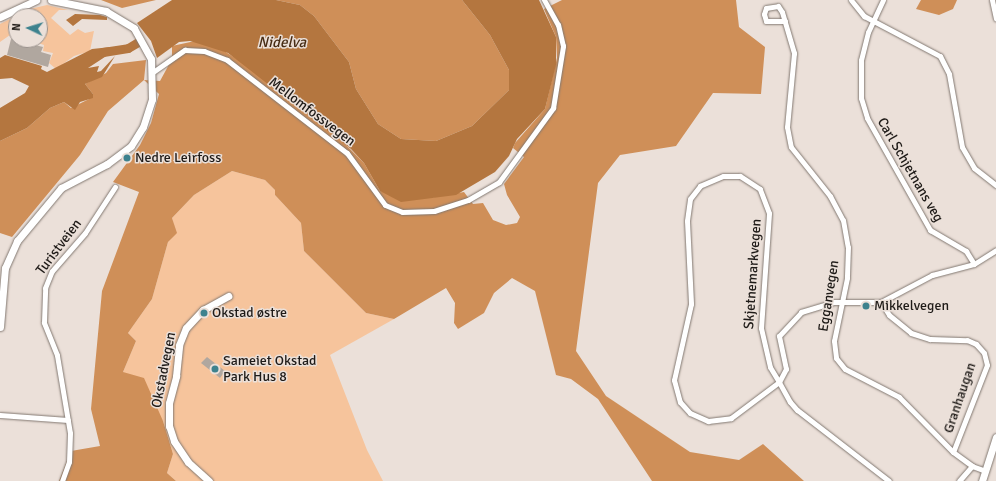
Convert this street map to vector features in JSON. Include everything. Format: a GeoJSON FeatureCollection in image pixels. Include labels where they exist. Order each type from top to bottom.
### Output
{"type":"FeatureCollection","features":[{"type":"Feature","properties":{"kind":"street"},"geometry":{"type":"LineString","coordinates":[[0,17],[36,0]]}},
{"type":"Feature","properties":{"kind":"street"},"geometry":{"type":"LineString","coordinates":[[0,323],[5,268],[14,247],[61,188],[107,164],[136,139],[151,107],[153,72],[151,59],[144,41],[130,25],[106,11],[51,0]]}},
{"type":"Feature","properties":{"kind":"street","name":"Mellomfossvegen"},"geometry":{"type":"LineString","coordinates":[[153,72],[185,50],[204,51],[227,60],[347,153],[385,205],[402,212],[434,211],[468,200],[499,182],[553,108],[563,46],[558,25],[544,0]]}},
{"type":"Feature","properties":{"kind":"street"},"geometry":{"type":"LineString","coordinates":[[850,0],[864,16],[940,56],[949,74],[962,147],[974,168],[996,185]]}},
{"type":"Feature","properties":{"kind":"street","name":"Carl Schjetnans veg"},"geometry":{"type":"LineString","coordinates":[[883,0],[864,44],[859,78],[867,118],[930,230],[966,252],[974,264]]}},
{"type":"Feature","properties":{"kind":"street"},"geometry":{"type":"LineString","coordinates":[[992,0],[996,19]]}},
{"type":"Feature","properties":{"kind":"street","name":"Egganvegen"},"geometry":{"type":"LineString","coordinates":[[785,21],[794,53],[794,70],[787,127],[792,147],[830,196],[844,220],[848,247],[843,302],[834,341],[840,364],[899,397],[953,452],[972,466],[983,470]]}},
{"type":"Feature","properties":{"kind":"street","name":"Skjetnemarkvegen"},"geometry":{"type":"LineString","coordinates":[[779,382],[738,414],[720,421],[708,421],[690,413],[675,392],[675,372],[691,304],[687,220],[690,199],[700,186],[714,178],[731,175],[749,180],[760,190],[768,205],[761,328],[765,356],[779,382],[797,410],[889,481]]}},
{"type":"Feature","properties":{"kind":"street","name":"Turistveien"},"geometry":{"type":"LineString","coordinates":[[62,481],[70,448],[68,420],[57,355],[44,322],[45,288],[52,271],[85,233],[115,186]]}},
{"type":"Feature","properties":{"kind":"street"},"geometry":{"type":"LineString","coordinates":[[779,382],[786,369],[779,342],[780,330],[790,320],[812,307],[843,302],[881,302],[932,275],[974,264],[996,250]]}},
{"type":"Feature","properties":{"kind":"street","name":"Okstadvegen"},"geometry":{"type":"LineString","coordinates":[[209,481],[188,462],[174,441],[169,426],[169,403],[176,376],[179,345],[186,328],[202,310],[228,296]]}},
{"type":"Feature","properties":{"kind":"street","name":"Granhaugan"},"geometry":{"type":"LineString","coordinates":[[881,302],[911,333],[930,339],[966,340],[976,344],[984,353],[987,364],[953,452]]}},
{"type":"Feature","properties":{"kind":"street"},"geometry":{"type":"LineString","coordinates":[[0,415],[68,420]]}},
{"type":"Feature","properties":{"kind":"street"},"geometry":{"type":"LineString","coordinates":[[982,481],[983,470],[996,437]]}},
{"type":"Feature","properties":{"kind":"street"},"geometry":{"type":"LineString","coordinates":[[959,481],[972,466]]}},
{"type":"Feature","properties":{"kind":"shaded area"},"geometry":{"type":"Polygon","coordinates":[[[101,0],[156,0],[122,8],[101,0]]]}},
{"type":"Feature","properties":{"kind":"shaded area"},"geometry":{"type":"Polygon","coordinates":[[[276,0],[462,0],[490,35],[509,70],[509,90],[472,126],[436,141],[401,139],[378,124],[356,89],[349,62],[314,16],[300,5],[276,0]]]}},
{"type":"Feature","properties":{"kind":"shaded area"},"geometry":{"type":"Polygon","coordinates":[[[562,0],[736,0],[739,27],[765,47],[761,94],[713,93],[676,146],[620,155],[598,183],[576,351],[606,396],[690,452],[739,460],[763,444],[804,481],[652,481],[598,399],[571,379],[556,375],[535,291],[512,278],[494,293],[484,313],[458,329],[454,323],[455,303],[446,288],[394,319],[366,313],[304,251],[301,223],[275,195],[275,190],[265,180],[232,171],[194,195],[172,218],[177,233],[168,242],[152,299],[128,333],[136,341],[123,372],[144,378],[163,421],[173,454],[167,473],[176,481],[59,481],[71,451],[100,446],[91,409],[102,291],[139,192],[113,182],[140,145],[151,123],[159,94],[144,80],[160,81],[172,59],[172,46],[195,41],[221,49],[240,61],[342,141],[364,163],[380,191],[429,198],[464,192],[473,204],[483,203],[493,220],[506,225],[517,223],[520,217],[507,195],[504,184],[524,157],[513,148],[515,143],[545,109],[557,58],[556,37],[544,9],[562,0]]]}},
{"type":"Feature","properties":{"kind":"shaded area"},"geometry":{"type":"Polygon","coordinates":[[[921,0],[957,0],[953,9],[939,15],[916,9],[921,0]]]}},
{"type":"Feature","properties":{"kind":"shaded area"},"geometry":{"type":"Polygon","coordinates":[[[47,5],[68,10],[59,10],[51,18],[70,35],[78,29],[85,33],[94,31],[90,51],[74,56],[56,69],[49,63],[53,53],[43,51],[44,48],[48,48],[48,8],[34,8],[47,5]]]}},
{"type":"Feature","properties":{"kind":"shaded area"},"geometry":{"type":"Polygon","coordinates":[[[8,20],[8,36],[0,42],[0,24],[8,20]]]}},
{"type":"Feature","properties":{"kind":"shaded area"},"geometry":{"type":"Polygon","coordinates":[[[146,60],[144,80],[108,111],[80,155],[12,237],[0,233],[0,141],[27,128],[50,108],[64,102],[71,108],[89,99],[93,94],[85,84],[106,73],[113,64],[146,60]]]}},
{"type":"Feature","properties":{"kind":"shaded area"},"geometry":{"type":"Polygon","coordinates":[[[232,171],[265,180],[275,190],[275,195],[301,223],[304,251],[366,313],[394,319],[330,355],[367,450],[383,481],[176,481],[167,473],[173,454],[163,421],[123,372],[136,341],[128,333],[152,299],[168,242],[176,233],[172,218],[194,195],[232,171]]]}},
{"type":"Feature","properties":{"kind":"water","name":"Nidelva"},"geometry":{"type":"Polygon","coordinates":[[[172,0],[276,0],[300,5],[314,16],[349,62],[356,89],[378,124],[401,139],[436,141],[472,126],[509,90],[509,70],[490,35],[462,0],[539,0],[556,37],[556,65],[545,109],[517,139],[509,156],[495,172],[456,195],[401,202],[380,191],[364,163],[351,149],[228,53],[190,41],[179,42],[157,58],[151,41],[137,23],[172,0]]]}},
{"type":"Feature","properties":{"kind":"water"},"geometry":{"type":"Polygon","coordinates":[[[75,14],[100,15],[107,17],[107,20],[82,19],[73,26],[66,20],[75,14]]]}},
{"type":"Feature","properties":{"kind":"water"},"geometry":{"type":"Polygon","coordinates":[[[111,47],[115,50],[88,68],[99,66],[97,72],[101,71],[115,56],[102,77],[85,84],[93,94],[93,98],[80,102],[75,110],[64,102],[50,108],[27,128],[0,141],[0,108],[25,93],[29,86],[12,78],[0,79],[0,58],[5,55],[42,66],[41,69],[47,72],[92,49],[111,47]]]}},
{"type":"Feature","properties":{"kind":"building"},"geometry":{"type":"Polygon","coordinates":[[[9,48],[43,48],[41,52],[51,55],[48,67],[7,55],[9,48]]]}},
{"type":"Feature","properties":{"kind":"building","name":"Sameiet Okstad Park Hus 8"},"geometry":{"type":"Polygon","coordinates":[[[207,357],[225,371],[220,378],[201,363],[207,357]]]}},
{"type":"Feature","properties":{"kind":"waterway","name":"Nidelva"},"geometry":{"type":"LineString","coordinates":[[103,52],[128,48],[138,42]]}},
{"type":"Feature","properties":{"kind":"place","name":"Nedre Leirfoss"},"geometry":{"type":"Point","coordinates":[127,158]}},
{"type":"Feature","properties":{"kind":"place","name":"Mikkelvegen"},"geometry":{"type":"Point","coordinates":[866,306]}},
{"type":"Feature","properties":{"kind":"place","name":"Okstad østre"},"geometry":{"type":"Point","coordinates":[204,313]}},
{"type":"Feature","properties":{"kind":"place","name":"Sameiet Okstad Park Hus 8"},"geometry":{"type":"Point","coordinates":[215,369]}}]}
